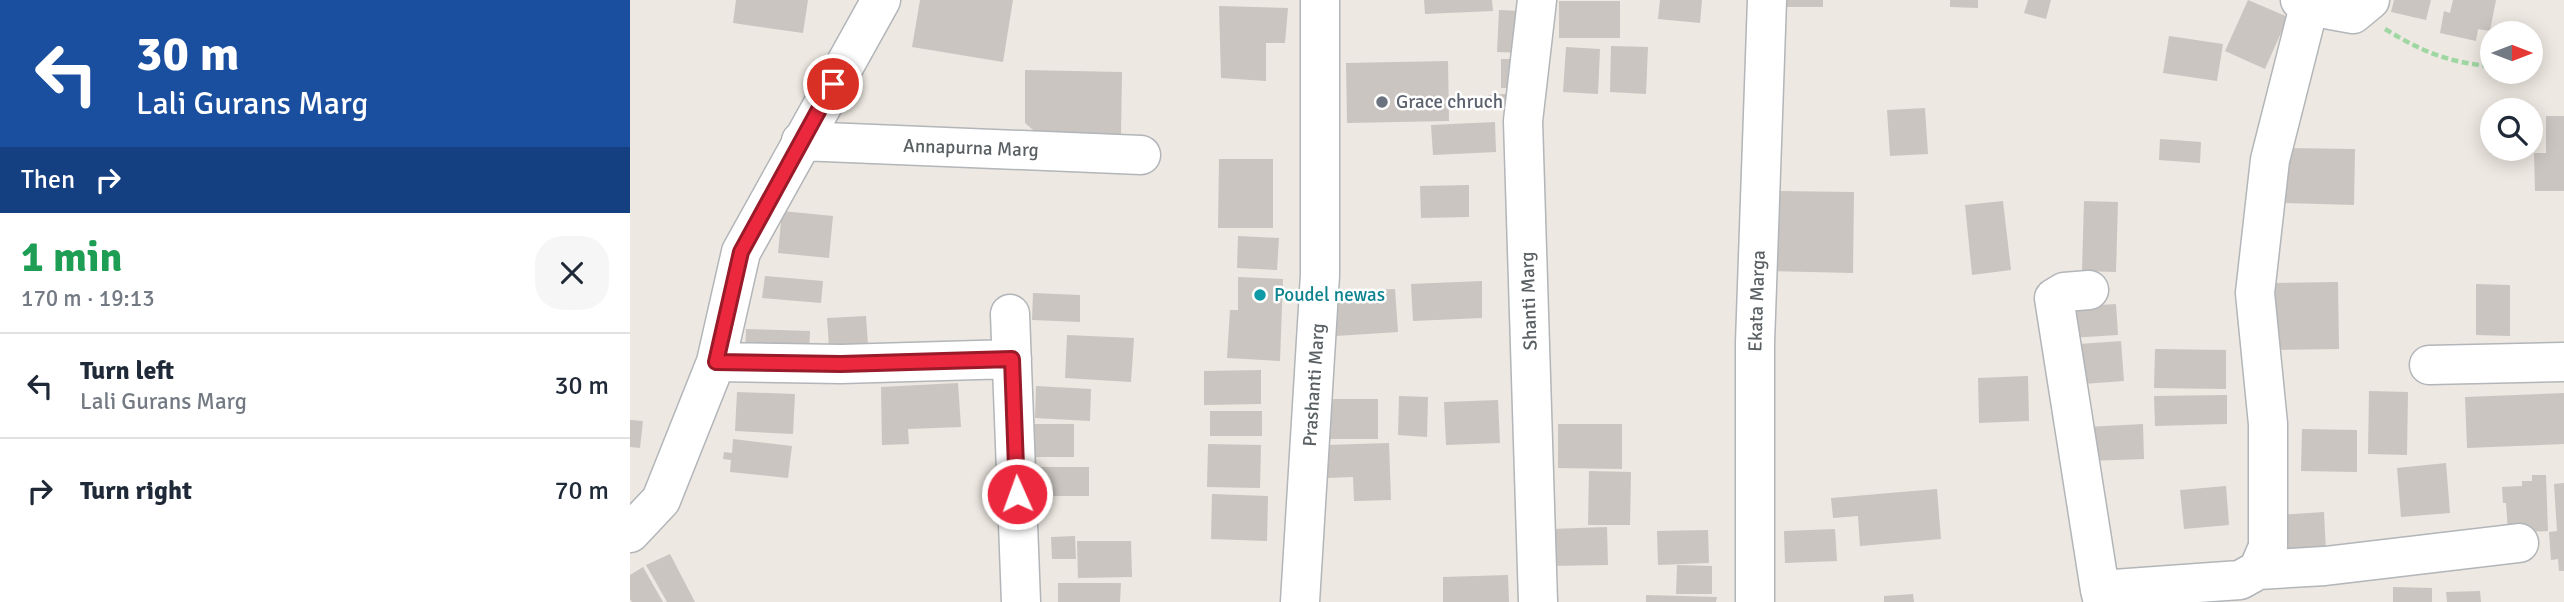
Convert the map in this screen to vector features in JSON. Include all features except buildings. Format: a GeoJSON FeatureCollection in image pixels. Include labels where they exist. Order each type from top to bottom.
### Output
{"type":"FeatureCollection","features":[{"type":"Feature","properties":{"kind":"street"},"geometry":{"type":"LineString","coordinates":[[630,533],[661,500],[716,362],[741,252],[881,0]]}},
{"type":"Feature","properties":{"kind":"street","name":"Prashanti Marg"},"geometry":{"type":"LineString","coordinates":[[1300,602],[1320,275],[1320,0]]}},
{"type":"Feature","properties":{"kind":"street","name":"Shanti Marg"},"geometry":{"type":"LineString","coordinates":[[1537,0],[1523,121],[1538,602]]}},
{"type":"Feature","properties":{"kind":"street","name":"Ekata Marga"},"geometry":{"type":"LineString","coordinates":[[1755,602],[1755,343],[1767,0]]}},
{"type":"Feature","properties":{"kind":"street"},"geometry":{"type":"LineString","coordinates":[[2258,570],[2268,547],[2268,424],[2255,293],[2270,160],[2305,3],[2361,7]]}},
{"type":"Feature","properties":{"kind":"street","name":"Annapurna Marg"},"geometry":{"type":"LineString","coordinates":[[801,141],[1141,155]]}},
{"type":"Feature","properties":{"kind":"street"},"geometry":{"type":"LineString","coordinates":[[2089,290],[2064,292],[2054,298],[2101,596],[2240,580],[2258,570],[2325,566],[2519,543]]}},
{"type":"Feature","properties":{"kind":"street"},"geometry":{"type":"LineString","coordinates":[[1010,314],[1021,602]]}},
{"type":"Feature","properties":{"kind":"street"},"geometry":{"type":"LineString","coordinates":[[716,362],[841,364],[1012,359]]}},
{"type":"Feature","properties":{"kind":"street"},"geometry":{"type":"LineString","coordinates":[[2429,365],[2564,362]]}},
{"type":"Feature","properties":{"kind":"path"},"geometry":{"type":"LineString","coordinates":[[2361,7],[2432,55],[2459,63],[2480,65]]}},
{"type":"Feature","properties":{"kind":"place","name":"Grace chruch"},"geometry":{"type":"Point","coordinates":[1382,102]}},
{"type":"Feature","properties":{"kind":"place","name":"Poudel newas"},"geometry":{"type":"Point","coordinates":[1260,295]}},
{"type":"Feature","properties":{"kind":"route"},"geometry":{"type":"LineString","coordinates":[[833,84],[741,252],[716,362],[841,364],[1012,359],[1017,494]]}}]}
